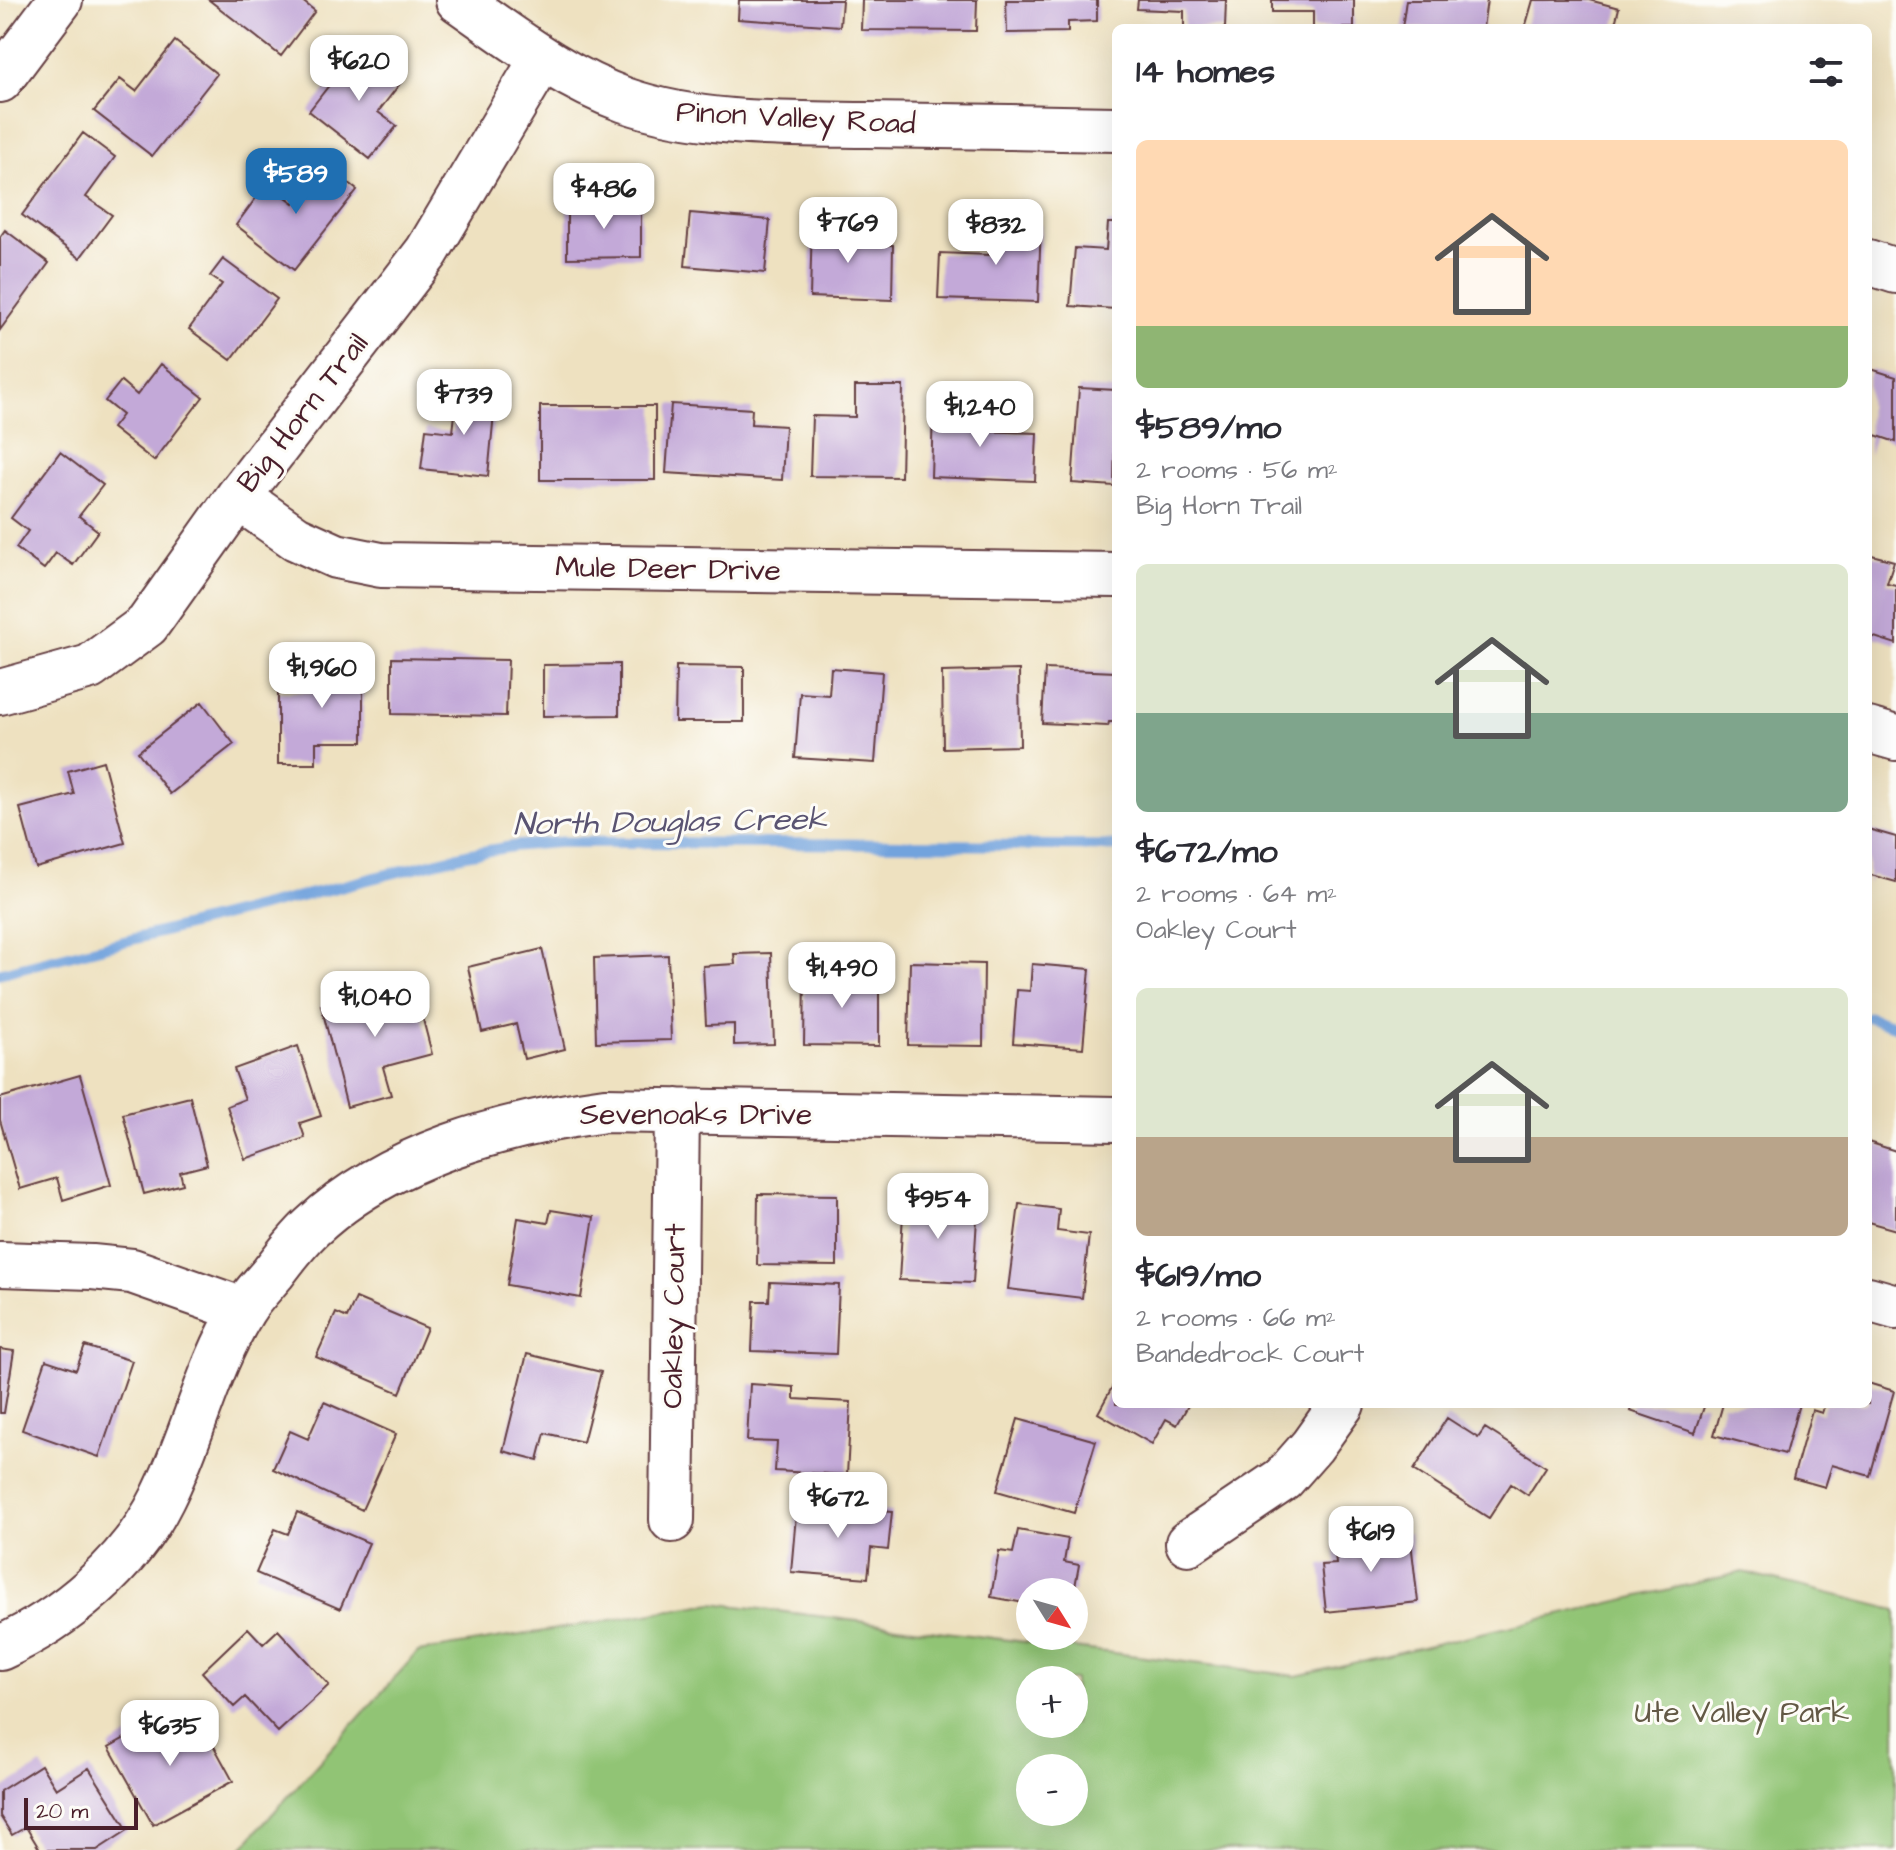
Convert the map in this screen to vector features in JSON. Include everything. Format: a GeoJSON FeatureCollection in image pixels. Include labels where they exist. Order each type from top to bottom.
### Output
{"type":"FeatureCollection","features":[{"type":"Feature","properties":{"kind":"street"},"geometry":{"type":"LineString","coordinates":[[0,80],[60,0]]}},
{"type":"Feature","properties":{"kind":"street","name":"Pinon Valley Road"},"geometry":{"type":"LineString","coordinates":[[458,0],[542,59],[587,85],[664,110],[710,117],[809,124],[1112,129]]}},
{"type":"Feature","properties":{"kind":"street","name":"Big Horn Trail"},"geometry":{"type":"LineString","coordinates":[[0,692],[90,667],[147,625],[238,497],[427,252],[542,59]]}},
{"type":"Feature","properties":{"kind":"street"},"geometry":{"type":"LineString","coordinates":[[1872,263],[1896,271]]}},
{"type":"Feature","properties":{"kind":"street","name":"Mule Deer Drive"},"geometry":{"type":"LineString","coordinates":[[238,497],[296,538],[336,556],[381,565],[1112,575]]}},
{"type":"Feature","properties":{"kind":"street"},"geometry":{"type":"LineString","coordinates":[[1872,731],[1896,738]]}},
{"type":"Feature","properties":{"kind":"street","name":"Sevenoaks Drive"},"geometry":{"type":"LineString","coordinates":[[0,1648],[58,1615],[121,1558],[144,1529],[162,1501],[222,1351],[243,1310],[311,1228],[348,1197],[439,1150],[555,1117],[605,1110],[1112,1119]]}},
{"type":"Feature","properties":{"kind":"street","name":"Oakley Court"},"geometry":{"type":"LineString","coordinates":[[672,1520],[677,1111]]}},
{"type":"Feature","properties":{"kind":"street"},"geometry":{"type":"LineString","coordinates":[[0,1264],[132,1271],[243,1310]]}},
{"type":"Feature","properties":{"kind":"street"},"geometry":{"type":"LineString","coordinates":[[1872,1300],[1896,1307]]}},
{"type":"Feature","properties":{"kind":"street"},"geometry":{"type":"LineString","coordinates":[[1188,1543],[1283,1479],[1339,1408]]}},
{"type":"Feature","properties":{"kind":"green space","name":"Ute Valley Park"},"geometry":{"type":"Polygon","coordinates":[[[1743,1572],[1896,1610],[1896,1850],[240,1850],[418,1652],[713,1603],[1016,1641],[1016,1650],[1088,1650],[1297,1676],[1743,1572]]]}},
{"type":"Feature","properties":{"kind":"building"},"geometry":{"type":"Polygon","coordinates":[[[209,0],[301,0],[315,11],[281,56],[209,0]]]}},
{"type":"Feature","properties":{"kind":"building"},"geometry":{"type":"Polygon","coordinates":[[[739,0],[842,0],[840,26],[738,19],[739,0]]]}},
{"type":"Feature","properties":{"kind":"building"},"geometry":{"type":"Polygon","coordinates":[[[862,0],[977,0],[976,31],[861,30],[862,0]]]}},
{"type":"Feature","properties":{"kind":"building"},"geometry":{"type":"Polygon","coordinates":[[[1006,0],[1097,0],[1097,21],[1068,22],[1068,32],[1007,33],[1006,0]]]}},
{"type":"Feature","properties":{"kind":"building"},"geometry":{"type":"Polygon","coordinates":[[[1138,0],[1226,0],[1225,24],[1184,24],[1184,11],[1137,9],[1138,0]]]}},
{"type":"Feature","properties":{"kind":"building"},"geometry":{"type":"Polygon","coordinates":[[[1272,0],[1354,0],[1354,24],[1313,24],[1313,12],[1272,12],[1272,0]]]}},
{"type":"Feature","properties":{"kind":"building"},"geometry":{"type":"Polygon","coordinates":[[[1406,0],[1487,0],[1484,24],[1403,24],[1406,0]]]}},
{"type":"Feature","properties":{"kind":"building"},"geometry":{"type":"Polygon","coordinates":[[[1533,0],[1589,0],[1619,8],[1615,24],[1526,24],[1533,0]]]}},
{"type":"Feature","properties":{"kind":"building"},"geometry":{"type":"Polygon","coordinates":[[[175,41],[217,74],[152,156],[94,111],[120,79],[136,91],[175,41]]]}},
{"type":"Feature","properties":{"kind":"building"},"geometry":{"type":"Polygon","coordinates":[[[359,47],[402,81],[378,112],[397,126],[370,159],[309,111],[359,47]]]}},
{"type":"Feature","properties":{"kind":"building"},"geometry":{"type":"Polygon","coordinates":[[[83,133],[115,157],[86,197],[112,215],[80,258],[22,215],[83,133]]]}},
{"type":"Feature","properties":{"kind":"building"},"geometry":{"type":"Polygon","coordinates":[[[324,164],[357,190],[294,270],[236,225],[267,183],[294,203],[324,164]]]}},
{"type":"Feature","properties":{"kind":"building"},"geometry":{"type":"Polygon","coordinates":[[[641,204],[641,257],[567,258],[567,205],[641,204]]]}},
{"type":"Feature","properties":{"kind":"building"},"geometry":{"type":"Polygon","coordinates":[[[690,213],[770,220],[765,273],[685,266],[690,213]]]}},
{"type":"Feature","properties":{"kind":"building"},"geometry":{"type":"Polygon","coordinates":[[[812,221],[853,222],[852,244],[893,245],[892,300],[810,297],[812,221]]]}},
{"type":"Feature","properties":{"kind":"building"},"geometry":{"type":"Polygon","coordinates":[[[990,222],[1041,224],[1038,302],[938,299],[940,253],[989,255],[990,222]]]}},
{"type":"Feature","properties":{"kind":"building"},"geometry":{"type":"Polygon","coordinates":[[[1108,223],[1112,223],[1112,309],[1070,306],[1075,248],[1106,250],[1108,223]]]}},
{"type":"Feature","properties":{"kind":"building"},"geometry":{"type":"Polygon","coordinates":[[[5,230],[49,263],[0,330],[0,237],[5,230]]]}},
{"type":"Feature","properties":{"kind":"building"},"geometry":{"type":"Polygon","coordinates":[[[223,259],[277,299],[231,360],[189,329],[222,284],[210,276],[223,259]]]}},
{"type":"Feature","properties":{"kind":"building"},"geometry":{"type":"Polygon","coordinates":[[[161,364],[203,397],[154,461],[112,428],[122,415],[105,401],[121,381],[137,395],[161,364]]]}},
{"type":"Feature","properties":{"kind":"building"},"geometry":{"type":"Polygon","coordinates":[[[1872,369],[1896,377],[1896,442],[1875,435],[1872,445],[1872,369]]]}},
{"type":"Feature","properties":{"kind":"building"},"geometry":{"type":"Polygon","coordinates":[[[855,386],[903,386],[901,477],[810,476],[812,416],[855,417],[855,386]]]}},
{"type":"Feature","properties":{"kind":"building"},"geometry":{"type":"Polygon","coordinates":[[[458,388],[496,392],[488,476],[421,469],[426,429],[453,432],[458,388]]]}},
{"type":"Feature","properties":{"kind":"building"},"geometry":{"type":"Polygon","coordinates":[[[1079,388],[1112,390],[1112,486],[1072,483],[1079,388]]]}},
{"type":"Feature","properties":{"kind":"building"},"geometry":{"type":"Polygon","coordinates":[[[671,404],[752,409],[751,424],[785,426],[782,480],[666,473],[671,404]]]}},
{"type":"Feature","properties":{"kind":"building"},"geometry":{"type":"Polygon","coordinates":[[[540,406],[655,406],[655,480],[540,480],[540,406]]]}},
{"type":"Feature","properties":{"kind":"building"},"geometry":{"type":"Polygon","coordinates":[[[933,410],[982,411],[981,431],[1037,433],[1035,481],[931,477],[933,410]]]}},
{"type":"Feature","properties":{"kind":"building"},"geometry":{"type":"Polygon","coordinates":[[[60,452],[103,485],[79,516],[98,531],[73,565],[56,553],[44,569],[16,548],[28,531],[11,518],[60,452]]]}},
{"type":"Feature","properties":{"kind":"building"},"geometry":{"type":"Polygon","coordinates":[[[1872,555],[1894,561],[1887,583],[1896,585],[1896,644],[1872,636],[1872,555]]]}},
{"type":"Feature","properties":{"kind":"building"},"geometry":{"type":"Polygon","coordinates":[[[314,655],[363,655],[363,742],[316,742],[316,764],[278,764],[278,692],[313,692],[314,655]]]}},
{"type":"Feature","properties":{"kind":"building"},"geometry":{"type":"Polygon","coordinates":[[[392,658],[508,660],[506,716],[392,714],[392,658]]]}},
{"type":"Feature","properties":{"kind":"building"},"geometry":{"type":"Polygon","coordinates":[[[619,664],[619,715],[543,716],[543,665],[619,664]]]}},
{"type":"Feature","properties":{"kind":"building"},"geometry":{"type":"Polygon","coordinates":[[[676,666],[744,667],[744,722],[675,722],[676,666]]]}},
{"type":"Feature","properties":{"kind":"building"},"geometry":{"type":"Polygon","coordinates":[[[831,668],[882,672],[875,763],[795,758],[800,693],[829,695],[831,668]]]}},
{"type":"Feature","properties":{"kind":"building"},"geometry":{"type":"Polygon","coordinates":[[[1045,669],[1112,672],[1112,722],[1108,726],[1042,723],[1045,669]]]}},
{"type":"Feature","properties":{"kind":"building"},"geometry":{"type":"Polygon","coordinates":[[[1019,670],[1020,746],[943,748],[942,672],[1019,670]]]}},
{"type":"Feature","properties":{"kind":"building"},"geometry":{"type":"Polygon","coordinates":[[[202,702],[234,744],[170,794],[138,752],[202,702]]]}},
{"type":"Feature","properties":{"kind":"building"},"geometry":{"type":"Polygon","coordinates":[[[103,761],[125,843],[36,868],[20,808],[74,794],[68,771],[103,761]]]}},
{"type":"Feature","properties":{"kind":"building"},"geometry":{"type":"Polygon","coordinates":[[[1872,830],[1896,837],[1896,882],[1872,875],[1872,830]]]}},
{"type":"Feature","properties":{"kind":"building"},"geometry":{"type":"Polygon","coordinates":[[[542,949],[565,1049],[524,1059],[516,1024],[482,1032],[468,967],[542,949]]]}},
{"type":"Feature","properties":{"kind":"building"},"geometry":{"type":"Polygon","coordinates":[[[771,953],[774,1044],[734,1045],[734,1024],[706,1025],[703,966],[735,964],[734,954],[771,953]]]}},
{"type":"Feature","properties":{"kind":"building"},"geometry":{"type":"Polygon","coordinates":[[[668,955],[671,1040],[596,1042],[594,958],[668,955]]]}},
{"type":"Feature","properties":{"kind":"building"},"geometry":{"type":"Polygon","coordinates":[[[910,962],[984,964],[983,1046],[908,1045],[910,962]]]}},
{"type":"Feature","properties":{"kind":"building"},"geometry":{"type":"Polygon","coordinates":[[[1032,964],[1090,969],[1083,1048],[1013,1043],[1017,990],[1030,991],[1032,964]]]}},
{"type":"Feature","properties":{"kind":"building"},"geometry":{"type":"Polygon","coordinates":[[[805,974],[879,975],[879,1046],[804,1045],[805,974]]]}},
{"type":"Feature","properties":{"kind":"building"},"geometry":{"type":"Polygon","coordinates":[[[413,981],[432,1054],[383,1067],[391,1095],[347,1107],[321,1005],[413,981]]]}},
{"type":"Feature","properties":{"kind":"building"},"geometry":{"type":"Polygon","coordinates":[[[298,1046],[321,1116],[300,1123],[305,1138],[245,1159],[227,1106],[245,1099],[234,1069],[298,1046]]]}},
{"type":"Feature","properties":{"kind":"building"},"geometry":{"type":"Polygon","coordinates":[[[80,1075],[111,1185],[63,1200],[57,1178],[20,1189],[0,1120],[0,1098],[80,1075]]]}},
{"type":"Feature","properties":{"kind":"building"},"geometry":{"type":"Polygon","coordinates":[[[190,1097],[207,1165],[180,1172],[183,1184],[144,1194],[123,1114],[190,1097]]]}},
{"type":"Feature","properties":{"kind":"building"},"geometry":{"type":"Polygon","coordinates":[[[1872,1143],[1896,1151],[1896,1230],[1872,1223],[1872,1143]]]}},
{"type":"Feature","properties":{"kind":"building"},"geometry":{"type":"Polygon","coordinates":[[[758,1194],[837,1195],[837,1266],[757,1265],[758,1194]]]}},
{"type":"Feature","properties":{"kind":"building"},"geometry":{"type":"Polygon","coordinates":[[[904,1198],[978,1202],[973,1283],[899,1280],[904,1198]]]}},
{"type":"Feature","properties":{"kind":"building"},"geometry":{"type":"Polygon","coordinates":[[[1019,1204],[1059,1209],[1057,1231],[1089,1235],[1082,1298],[1008,1289],[1019,1204]]]}},
{"type":"Feature","properties":{"kind":"building"},"geometry":{"type":"Polygon","coordinates":[[[551,1210],[594,1217],[581,1298],[507,1285],[518,1218],[548,1223],[551,1210]]]}},
{"type":"Feature","properties":{"kind":"building"},"geometry":{"type":"Polygon","coordinates":[[[770,1282],[839,1285],[836,1354],[752,1351],[754,1301],[769,1301],[770,1282]]]}},
{"type":"Feature","properties":{"kind":"building"},"geometry":{"type":"Polygon","coordinates":[[[356,1298],[427,1328],[400,1393],[316,1357],[336,1313],[347,1318],[356,1298]]]}},
{"type":"Feature","properties":{"kind":"building"},"geometry":{"type":"Polygon","coordinates":[[[85,1346],[132,1361],[99,1457],[22,1430],[46,1360],[76,1370],[85,1346]]]}},
{"type":"Feature","properties":{"kind":"building"},"geometry":{"type":"Polygon","coordinates":[[[0,1349],[14,1351],[4,1413],[0,1413],[0,1349]]]}},
{"type":"Feature","properties":{"kind":"building"},"geometry":{"type":"Polygon","coordinates":[[[527,1354],[601,1372],[583,1442],[545,1433],[538,1460],[503,1451],[527,1354]]]}},
{"type":"Feature","properties":{"kind":"building"},"geometry":{"type":"Polygon","coordinates":[[[750,1384],[794,1387],[794,1399],[851,1402],[847,1475],[775,1471],[777,1442],[747,1441],[750,1384]]]}},
{"type":"Feature","properties":{"kind":"building"},"geometry":{"type":"Polygon","coordinates":[[[1872,1384],[1894,1391],[1870,1476],[1832,1465],[1825,1487],[1793,1478],[1812,1410],[1822,1413],[1824,1408],[1872,1408],[1872,1384]]]}},
{"type":"Feature","properties":{"kind":"building"},"geometry":{"type":"Polygon","coordinates":[[[1112,1387],[1112,1408],[1187,1408],[1177,1425],[1166,1419],[1152,1444],[1098,1413],[1112,1387]]]}},
{"type":"Feature","properties":{"kind":"building"},"geometry":{"type":"Polygon","coordinates":[[[324,1402],[396,1434],[362,1510],[273,1469],[290,1431],[308,1439],[324,1402]]]}},
{"type":"Feature","properties":{"kind":"building"},"geometry":{"type":"Polygon","coordinates":[[[1631,1408],[1704,1408],[1695,1433],[1630,1411],[1631,1408]]]}},
{"type":"Feature","properties":{"kind":"building"},"geometry":{"type":"Polygon","coordinates":[[[1722,1408],[1798,1408],[1785,1454],[1714,1435],[1722,1408]]]}},
{"type":"Feature","properties":{"kind":"building"},"geometry":{"type":"Polygon","coordinates":[[[1447,1418],[1478,1438],[1485,1428],[1546,1467],[1528,1495],[1511,1484],[1489,1518],[1414,1470],[1447,1418]]]}},
{"type":"Feature","properties":{"kind":"building"},"geometry":{"type":"Polygon","coordinates":[[[1018,1419],[1096,1441],[1074,1513],[997,1491],[1018,1419]]]}},
{"type":"Feature","properties":{"kind":"building"},"geometry":{"type":"Polygon","coordinates":[[[797,1504],[892,1512],[888,1550],[871,1548],[868,1578],[791,1572],[797,1504]]]}},
{"type":"Feature","properties":{"kind":"building"},"geometry":{"type":"Polygon","coordinates":[[[297,1512],[369,1543],[340,1609],[256,1573],[275,1529],[288,1534],[297,1512]]]}},
{"type":"Feature","properties":{"kind":"building"},"geometry":{"type":"Polygon","coordinates":[[[1018,1530],[1068,1539],[1064,1562],[1079,1565],[1077,1578],[1016,1578],[1016,1601],[991,1597],[999,1551],[1013,1553],[1018,1530]]]}},
{"type":"Feature","properties":{"kind":"building"},"geometry":{"type":"Polygon","coordinates":[[[1410,1533],[1418,1602],[1326,1612],[1321,1565],[1336,1564],[1334,1542],[1410,1533]]]}},
{"type":"Feature","properties":{"kind":"building"},"geometry":{"type":"Polygon","coordinates":[[[248,1628],[263,1644],[278,1630],[329,1685],[278,1732],[245,1697],[234,1707],[202,1672],[248,1628]]]}},
{"type":"Feature","properties":{"kind":"building"},"geometry":{"type":"Polygon","coordinates":[[[159,1719],[169,1736],[199,1719],[233,1781],[153,1825],[109,1747],[159,1719]]]}},
{"type":"Feature","properties":{"kind":"building"},"geometry":{"type":"Polygon","coordinates":[[[41,1765],[56,1789],[89,1768],[128,1830],[97,1850],[40,1850],[26,1827],[12,1835],[0,1816],[0,1791],[41,1765]]]}},
{"type":"Feature","properties":{"kind":"waterway","name":"North Douglas Creek"},"geometry":{"type":"LineString","coordinates":[[0,973],[468,854],[515,846],[562,842],[1112,846]]}},
{"type":"Feature","properties":{"kind":"waterway","name":"North Douglas Creek"},"geometry":{"type":"LineString","coordinates":[[1872,1018],[1896,1026]]}}]}
